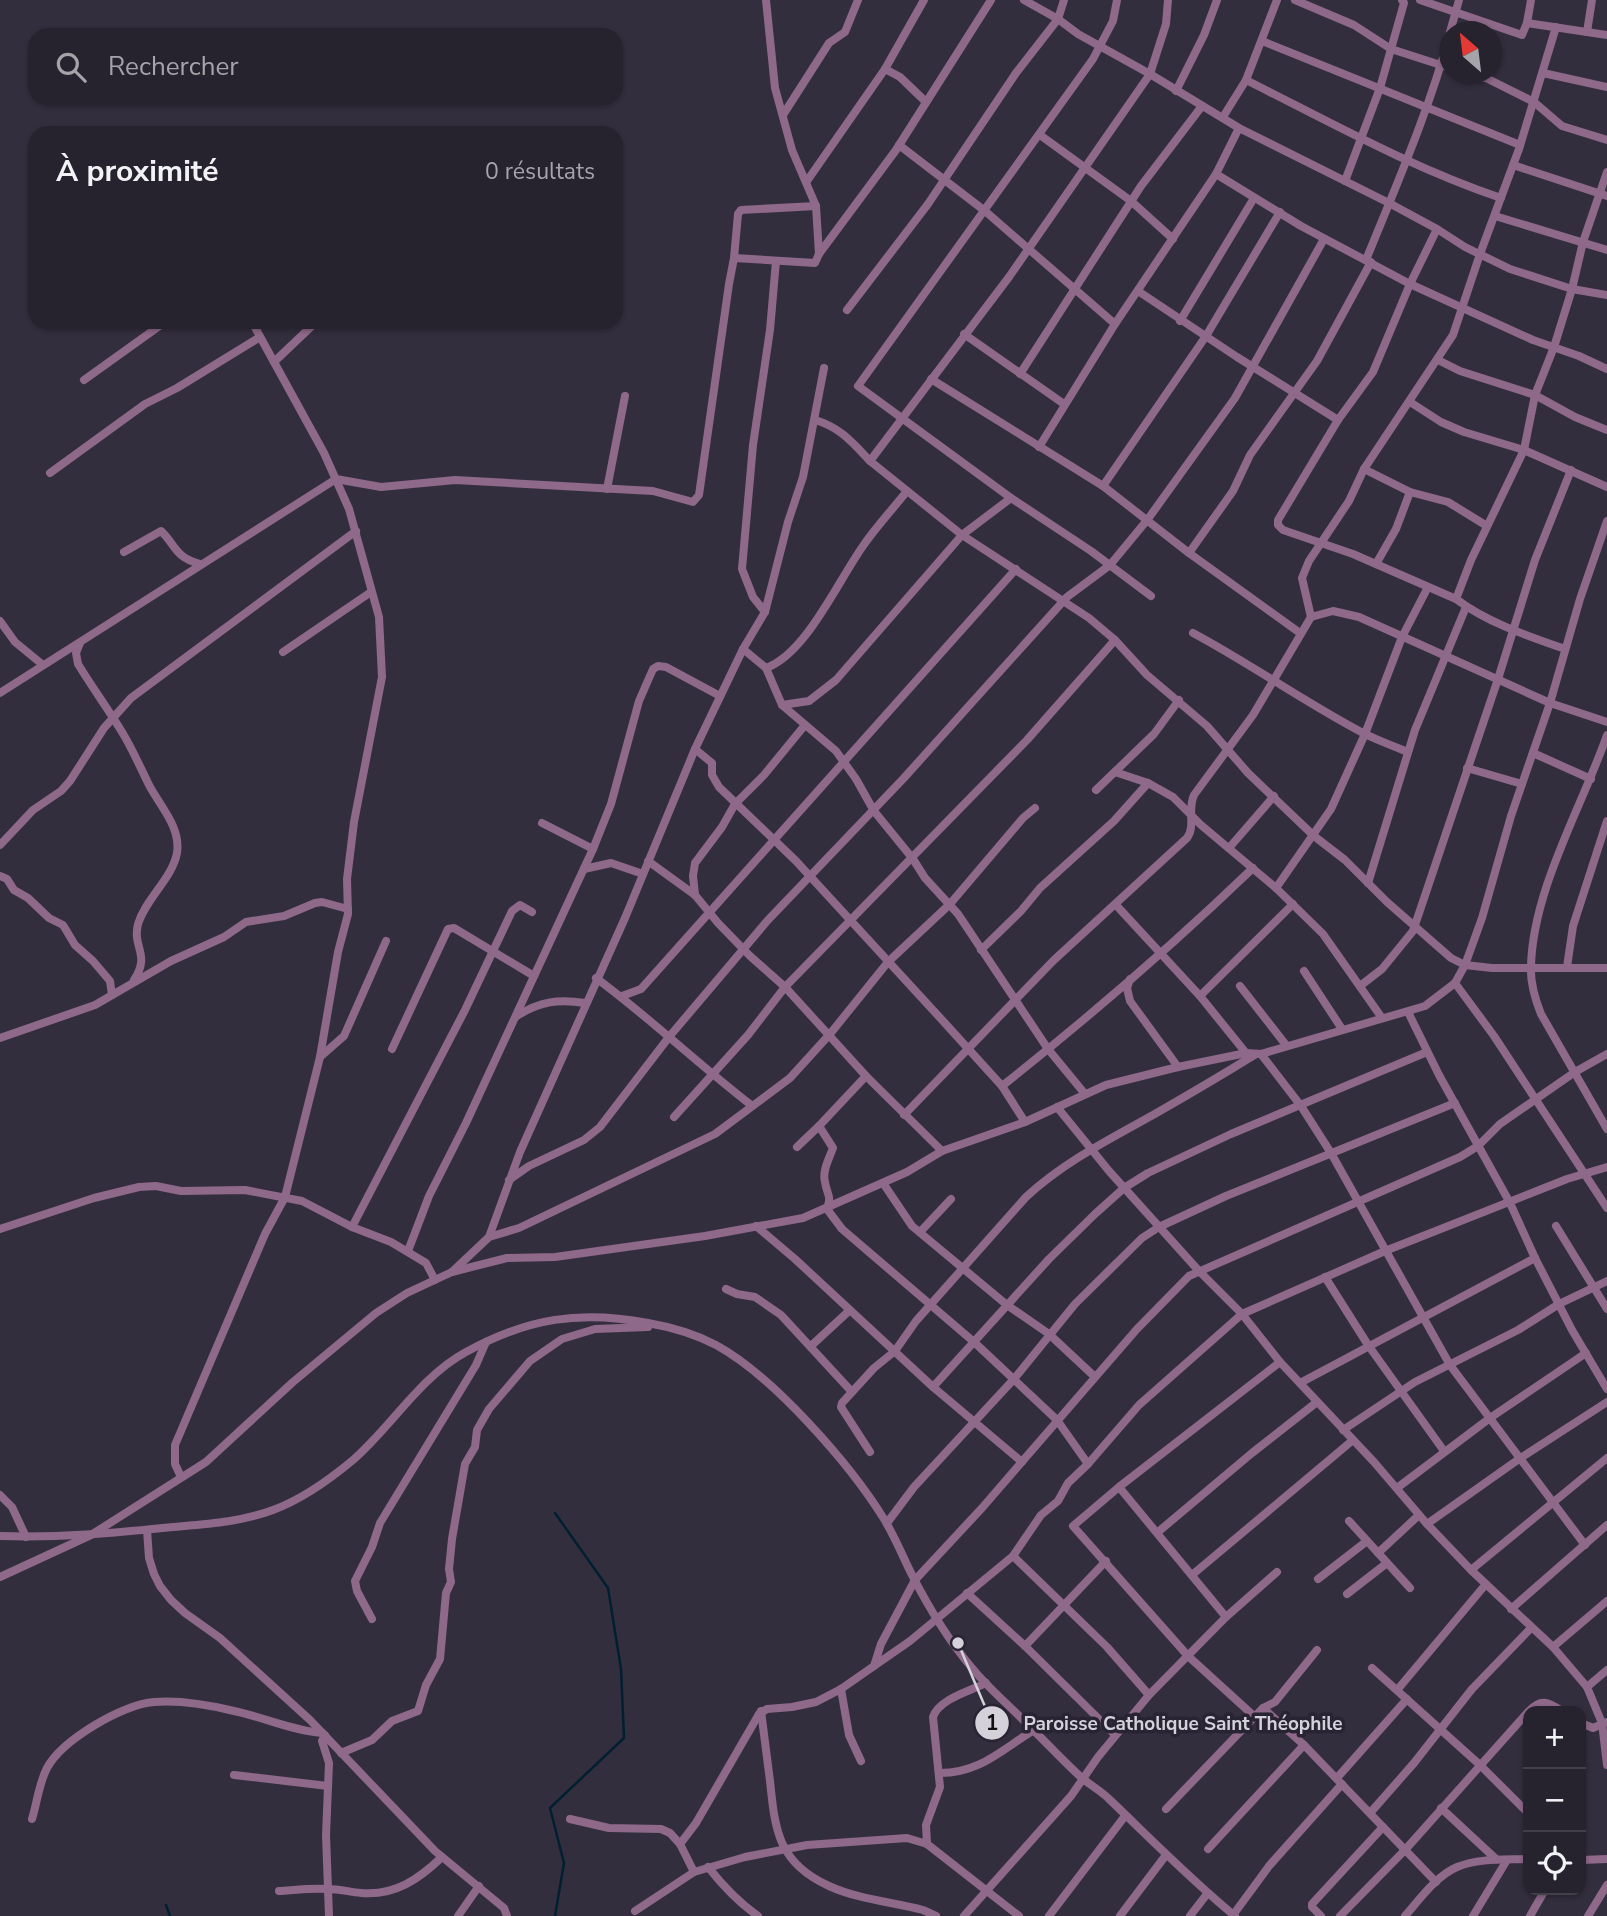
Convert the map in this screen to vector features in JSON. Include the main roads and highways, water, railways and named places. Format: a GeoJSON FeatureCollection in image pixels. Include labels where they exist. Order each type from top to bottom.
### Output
{"type":"FeatureCollection","features":[{"type":"Feature","properties":{"kind":"waterway"},"geometry":{"type":"LineString","coordinates":[[555,1513],[608,1588],[621,1669],[624,1738],[550,1808],[564,1863],[555,1916]]}},
{"type":"Feature","properties":{"kind":"waterway"},"geometry":{"type":"LineString","coordinates":[[166,1905],[170,1916]]}},
{"type":"Feature","properties":{"kind":"place","name":"Paroisse Catholique Saint Théophile"},"geometry":{"type":"Point","coordinates":[958,1643]}}]}
